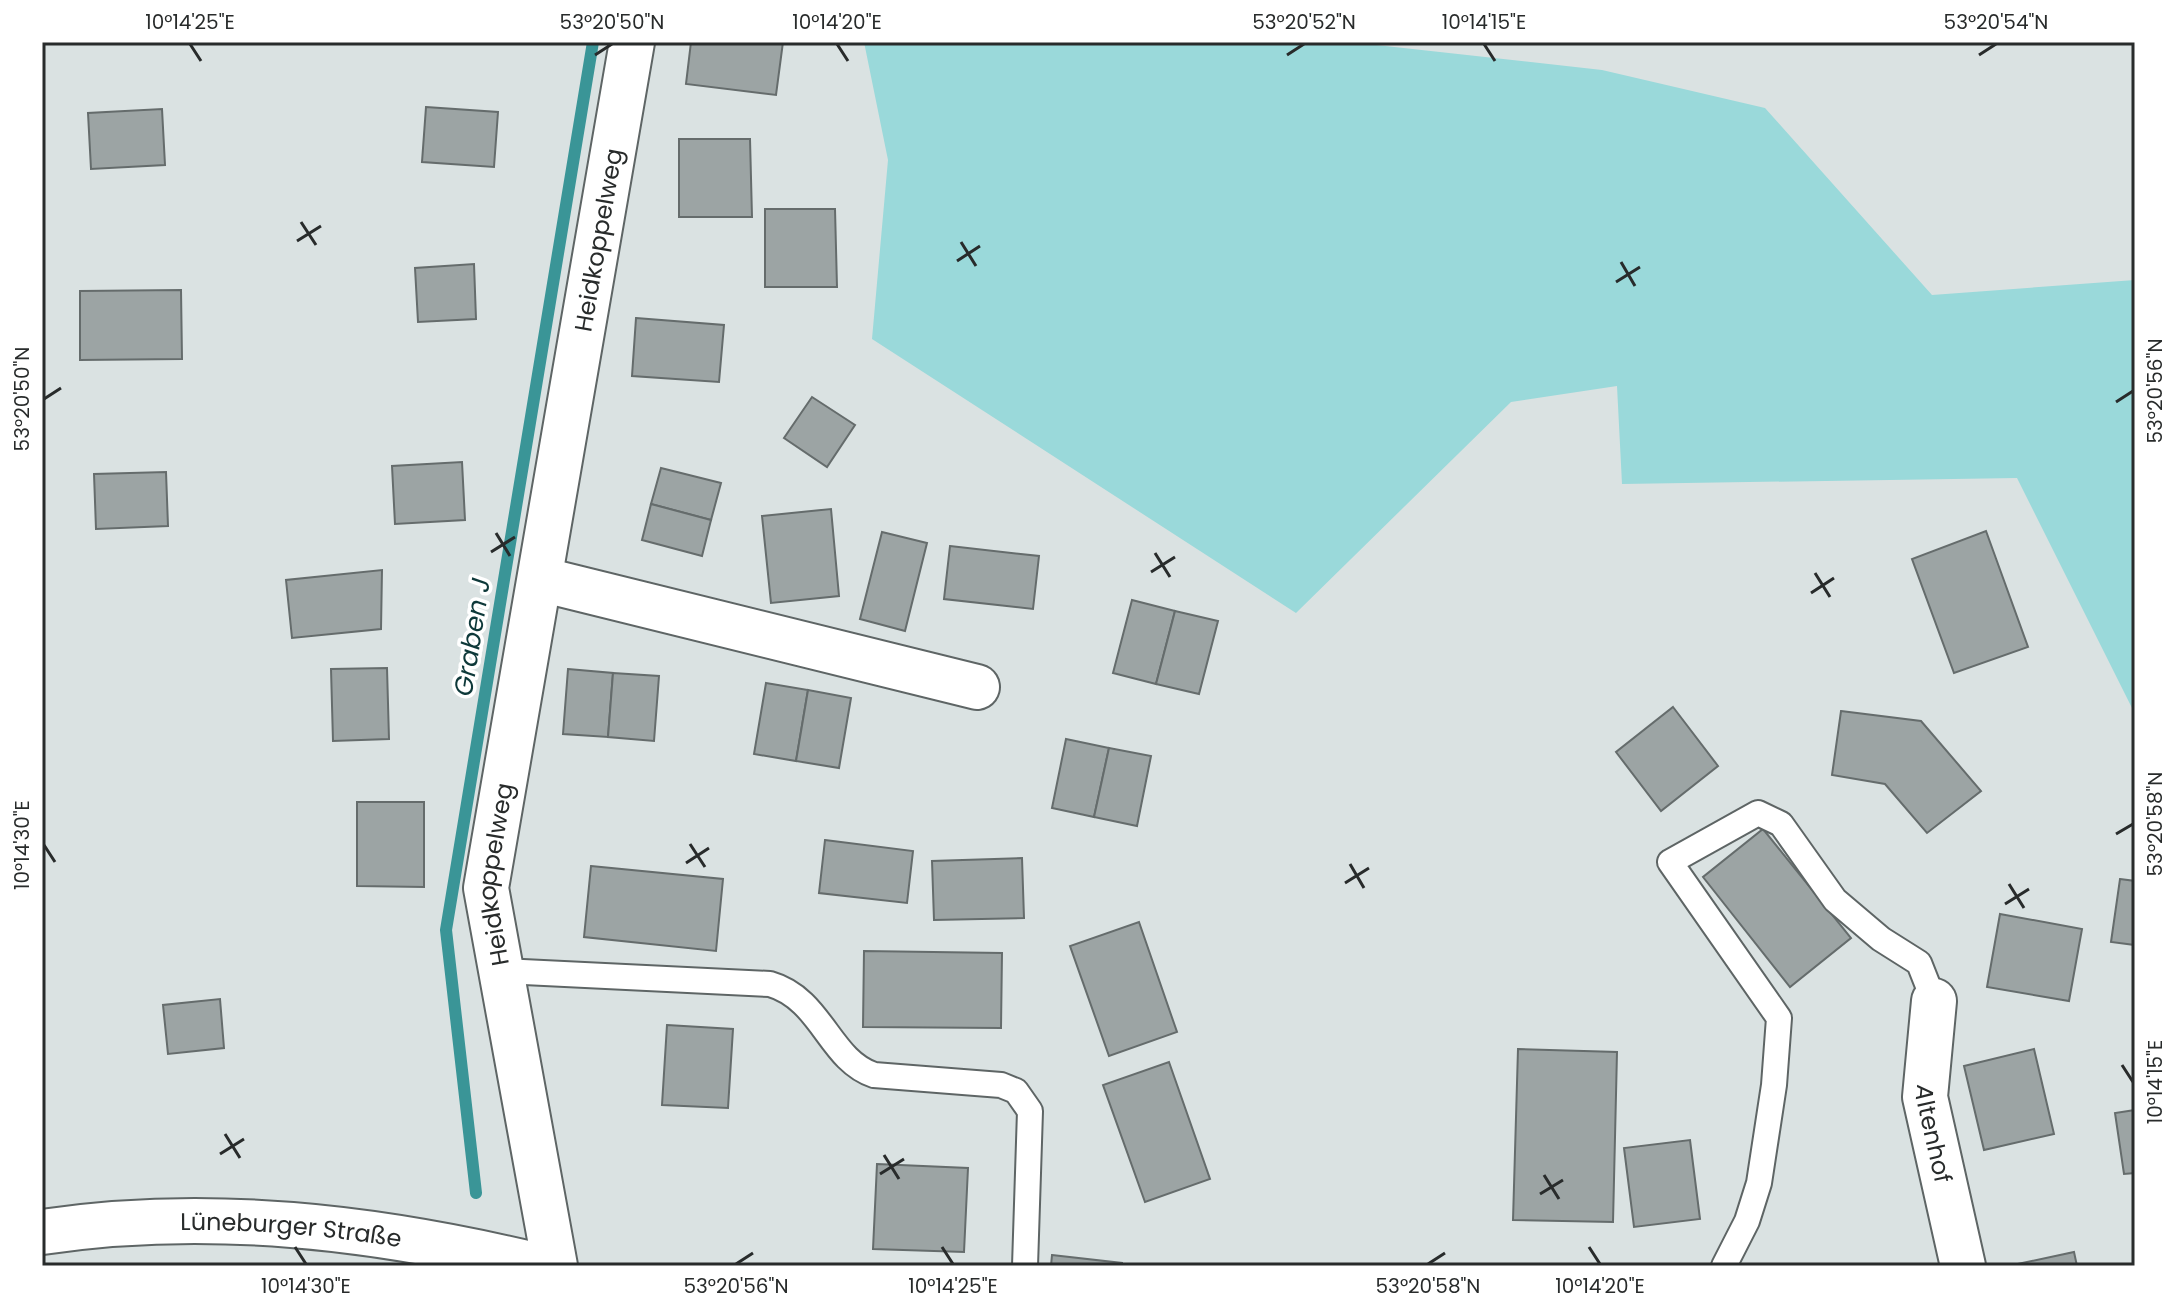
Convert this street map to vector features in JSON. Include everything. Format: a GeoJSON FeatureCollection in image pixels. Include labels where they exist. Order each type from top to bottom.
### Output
{"type":"FeatureCollection","features":[{"type":"Feature","properties":{"kind":"street","name":"Heidkoppelweg"},"geometry":{"type":"LineString","coordinates":[[555,1266],[486,888],[632,42]]}},
{"type":"Feature","properties":{"kind":"street"},"geometry":{"type":"LineString","coordinates":[[540,579],[977,687]]}},
{"type":"Feature","properties":{"kind":"street","name":"Altenhof"},"geometry":{"type":"LineString","coordinates":[[1934,1001],[1925,1097],[1963,1266]]}},
{"type":"Feature","properties":{"kind":"street","name":"Lüneburger Straße"},"geometry":{"type":"LineString","coordinates":[[42,1232],[86,1225],[216,1219],[332,1227],[459,1247],[539,1266]]}},
{"type":"Feature","properties":{"kind":"lane"},"geometry":{"type":"LineString","coordinates":[[1724,1266],[1747,1221],[1759,1183],[1774,1085],[1779,1018],[1670,862],[1758,813],[1781,824],[1835,900],[1881,939],[1919,963],[1934,1001]]}},
{"type":"Feature","properties":{"kind":"lane"},"geometry":{"type":"LineString","coordinates":[[501,971],[770,984],[790,990],[805,1002],[860,1070],[874,1075],[1001,1085],[1016,1091],[1030,1111],[1025,1266]]}},
{"type":"Feature","properties":{"kind":"shaded area"},"geometry":{"type":"Polygon","coordinates":[[[864,42],[1349,42],[1602,70],[1765,108],[1932,295],[2135,280],[2135,714],[2017,478],[1622,484],[1617,386],[1511,402],[1296,613],[872,339],[888,160],[864,42]]]}},
{"type":"Feature","properties":{"kind":"building"},"geometry":{"type":"Polygon","coordinates":[[[691,42],[783,42],[776,95],[686,84],[691,42]]]}},
{"type":"Feature","properties":{"kind":"building"},"geometry":{"type":"Polygon","coordinates":[[[426,107],[498,112],[494,167],[422,162],[426,107]]]}},
{"type":"Feature","properties":{"kind":"building"},"geometry":{"type":"Polygon","coordinates":[[[162,109],[165,165],[91,169],[88,113],[162,109]]]}},
{"type":"Feature","properties":{"kind":"building"},"geometry":{"type":"Polygon","coordinates":[[[679,139],[750,139],[752,217],[679,217],[679,139]]]}},
{"type":"Feature","properties":{"kind":"building"},"geometry":{"type":"Polygon","coordinates":[[[765,209],[835,209],[837,287],[765,287],[765,209]]]}},
{"type":"Feature","properties":{"kind":"building"},"geometry":{"type":"Polygon","coordinates":[[[474,264],[476,319],[418,322],[415,268],[474,264]]]}},
{"type":"Feature","properties":{"kind":"building"},"geometry":{"type":"Polygon","coordinates":[[[181,290],[182,359],[80,360],[80,291],[181,290]]]}},
{"type":"Feature","properties":{"kind":"building"},"geometry":{"type":"Polygon","coordinates":[[[636,318],[724,325],[719,382],[632,376],[636,318]]]}},
{"type":"Feature","properties":{"kind":"building"},"geometry":{"type":"Polygon","coordinates":[[[812,397],[855,425],[827,467],[784,438],[812,397]]]}},
{"type":"Feature","properties":{"kind":"building"},"geometry":{"type":"Polygon","coordinates":[[[462,462],[465,520],[395,524],[392,466],[462,462]]]}},
{"type":"Feature","properties":{"kind":"building"},"geometry":{"type":"Polygon","coordinates":[[[661,468],[721,483],[711,520],[651,504],[661,468]]]}},
{"type":"Feature","properties":{"kind":"building"},"geometry":{"type":"Polygon","coordinates":[[[166,472],[168,526],[96,529],[94,474],[166,472]]]}},
{"type":"Feature","properties":{"kind":"building"},"geometry":{"type":"Polygon","coordinates":[[[651,504],[711,520],[702,556],[642,540],[651,504]]]}},
{"type":"Feature","properties":{"kind":"building"},"geometry":{"type":"Polygon","coordinates":[[[831,509],[839,596],[771,603],[762,516],[831,509]]]}},
{"type":"Feature","properties":{"kind":"building"},"geometry":{"type":"Polygon","coordinates":[[[1986,531],[2028,647],[1954,673],[1912,559],[1986,531]]]}},
{"type":"Feature","properties":{"kind":"building"},"geometry":{"type":"Polygon","coordinates":[[[882,532],[927,543],[905,631],[860,619],[882,532]]]}},
{"type":"Feature","properties":{"kind":"building"},"geometry":{"type":"Polygon","coordinates":[[[950,546],[1039,556],[1033,609],[944,599],[950,546]]]}},
{"type":"Feature","properties":{"kind":"building"},"geometry":{"type":"Polygon","coordinates":[[[382,570],[381,629],[292,638],[286,580],[382,570]]]}},
{"type":"Feature","properties":{"kind":"building"},"geometry":{"type":"Polygon","coordinates":[[[1132,600],[1175,611],[1156,684],[1113,673],[1132,600]]]}},
{"type":"Feature","properties":{"kind":"building"},"geometry":{"type":"Polygon","coordinates":[[[1175,611],[1218,621],[1199,694],[1156,684],[1175,611]]]}},
{"type":"Feature","properties":{"kind":"building"},"geometry":{"type":"Polygon","coordinates":[[[387,668],[389,739],[333,741],[331,669],[387,668]]]}},
{"type":"Feature","properties":{"kind":"building"},"geometry":{"type":"Polygon","coordinates":[[[568,669],[613,673],[608,737],[563,734],[568,669]]]}},
{"type":"Feature","properties":{"kind":"building"},"geometry":{"type":"Polygon","coordinates":[[[613,673],[659,676],[654,741],[608,737],[613,673]]]}},
{"type":"Feature","properties":{"kind":"building"},"geometry":{"type":"Polygon","coordinates":[[[766,683],[808,690],[796,761],[754,754],[766,683]]]}},
{"type":"Feature","properties":{"kind":"building"},"geometry":{"type":"Polygon","coordinates":[[[808,690],[851,698],[839,768],[796,761],[808,690]]]}},
{"type":"Feature","properties":{"kind":"building"},"geometry":{"type":"Polygon","coordinates":[[[1673,707],[1718,766],[1661,811],[1616,752],[1673,707]]]}},
{"type":"Feature","properties":{"kind":"building"},"geometry":{"type":"Polygon","coordinates":[[[1841,711],[1921,721],[1981,791],[1927,833],[1885,784],[1832,775],[1841,711]]]}},
{"type":"Feature","properties":{"kind":"building"},"geometry":{"type":"Polygon","coordinates":[[[1066,739],[1109,748],[1094,817],[1052,808],[1066,739]]]}},
{"type":"Feature","properties":{"kind":"building"},"geometry":{"type":"Polygon","coordinates":[[[1109,748],[1151,756],[1137,826],[1094,817],[1109,748]]]}},
{"type":"Feature","properties":{"kind":"building"},"geometry":{"type":"Polygon","coordinates":[[[357,802],[424,802],[424,887],[357,886],[357,802]]]}},
{"type":"Feature","properties":{"kind":"building"},"geometry":{"type":"Polygon","coordinates":[[[1763,829],[1851,938],[1790,987],[1703,877],[1763,829]]]}},
{"type":"Feature","properties":{"kind":"building"},"geometry":{"type":"Polygon","coordinates":[[[825,840],[913,851],[907,903],[819,893],[825,840]]]}},
{"type":"Feature","properties":{"kind":"building"},"geometry":{"type":"Polygon","coordinates":[[[1022,858],[1024,918],[934,920],[932,861],[1022,858]]]}},
{"type":"Feature","properties":{"kind":"building"},"geometry":{"type":"Polygon","coordinates":[[[591,866],[723,879],[716,951],[584,937],[591,866]]]}},
{"type":"Feature","properties":{"kind":"building"},"geometry":{"type":"Polygon","coordinates":[[[2120,879],[2135,881],[2135,945],[2111,942],[2120,879]]]}},
{"type":"Feature","properties":{"kind":"building"},"geometry":{"type":"Polygon","coordinates":[[[2000,914],[2082,929],[2069,1001],[1987,987],[2000,914]]]}},
{"type":"Feature","properties":{"kind":"building"},"geometry":{"type":"Polygon","coordinates":[[[1139,922],[1177,1032],[1109,1056],[1070,946],[1139,922]]]}},
{"type":"Feature","properties":{"kind":"building"},"geometry":{"type":"Polygon","coordinates":[[[864,951],[1002,953],[1001,1028],[863,1027],[864,951]]]}},
{"type":"Feature","properties":{"kind":"building"},"geometry":{"type":"Polygon","coordinates":[[[220,999],[224,1048],[168,1054],[163,1005],[220,999]]]}},
{"type":"Feature","properties":{"kind":"building"},"geometry":{"type":"Polygon","coordinates":[[[667,1025],[733,1029],[728,1108],[662,1105],[667,1025]]]}},
{"type":"Feature","properties":{"kind":"building"},"geometry":{"type":"Polygon","coordinates":[[[1518,1049],[1617,1052],[1613,1222],[1513,1220],[1518,1049]]]}},
{"type":"Feature","properties":{"kind":"building"},"geometry":{"type":"Polygon","coordinates":[[[2034,1049],[2054,1134],[1984,1150],[1964,1066],[2034,1049]]]}},
{"type":"Feature","properties":{"kind":"building"},"geometry":{"type":"Polygon","coordinates":[[[1169,1062],[1210,1179],[1145,1202],[1103,1085],[1169,1062]]]}},
{"type":"Feature","properties":{"kind":"building"},"geometry":{"type":"Polygon","coordinates":[[[2135,1110],[2135,1173],[2124,1174],[2115,1113],[2135,1110]]]}},
{"type":"Feature","properties":{"kind":"building"},"geometry":{"type":"Polygon","coordinates":[[[1690,1140],[1700,1219],[1634,1227],[1624,1148],[1690,1140]]]}},
{"type":"Feature","properties":{"kind":"building"},"geometry":{"type":"Polygon","coordinates":[[[877,1164],[968,1168],[964,1252],[873,1249],[877,1164]]]}},
{"type":"Feature","properties":{"kind":"building"},"geometry":{"type":"Polygon","coordinates":[[[2074,1252],[2077,1266],[2008,1266],[2074,1252]]]}},
{"type":"Feature","properties":{"kind":"building"},"geometry":{"type":"Polygon","coordinates":[[[1052,1255],[1122,1263],[1122,1266],[1051,1266],[1052,1255]]]}},
{"type":"Feature","properties":{"kind":"waterway","name":"Graben J"},"geometry":{"type":"LineString","coordinates":[[476,1193],[446,930],[593,42]]}}]}
